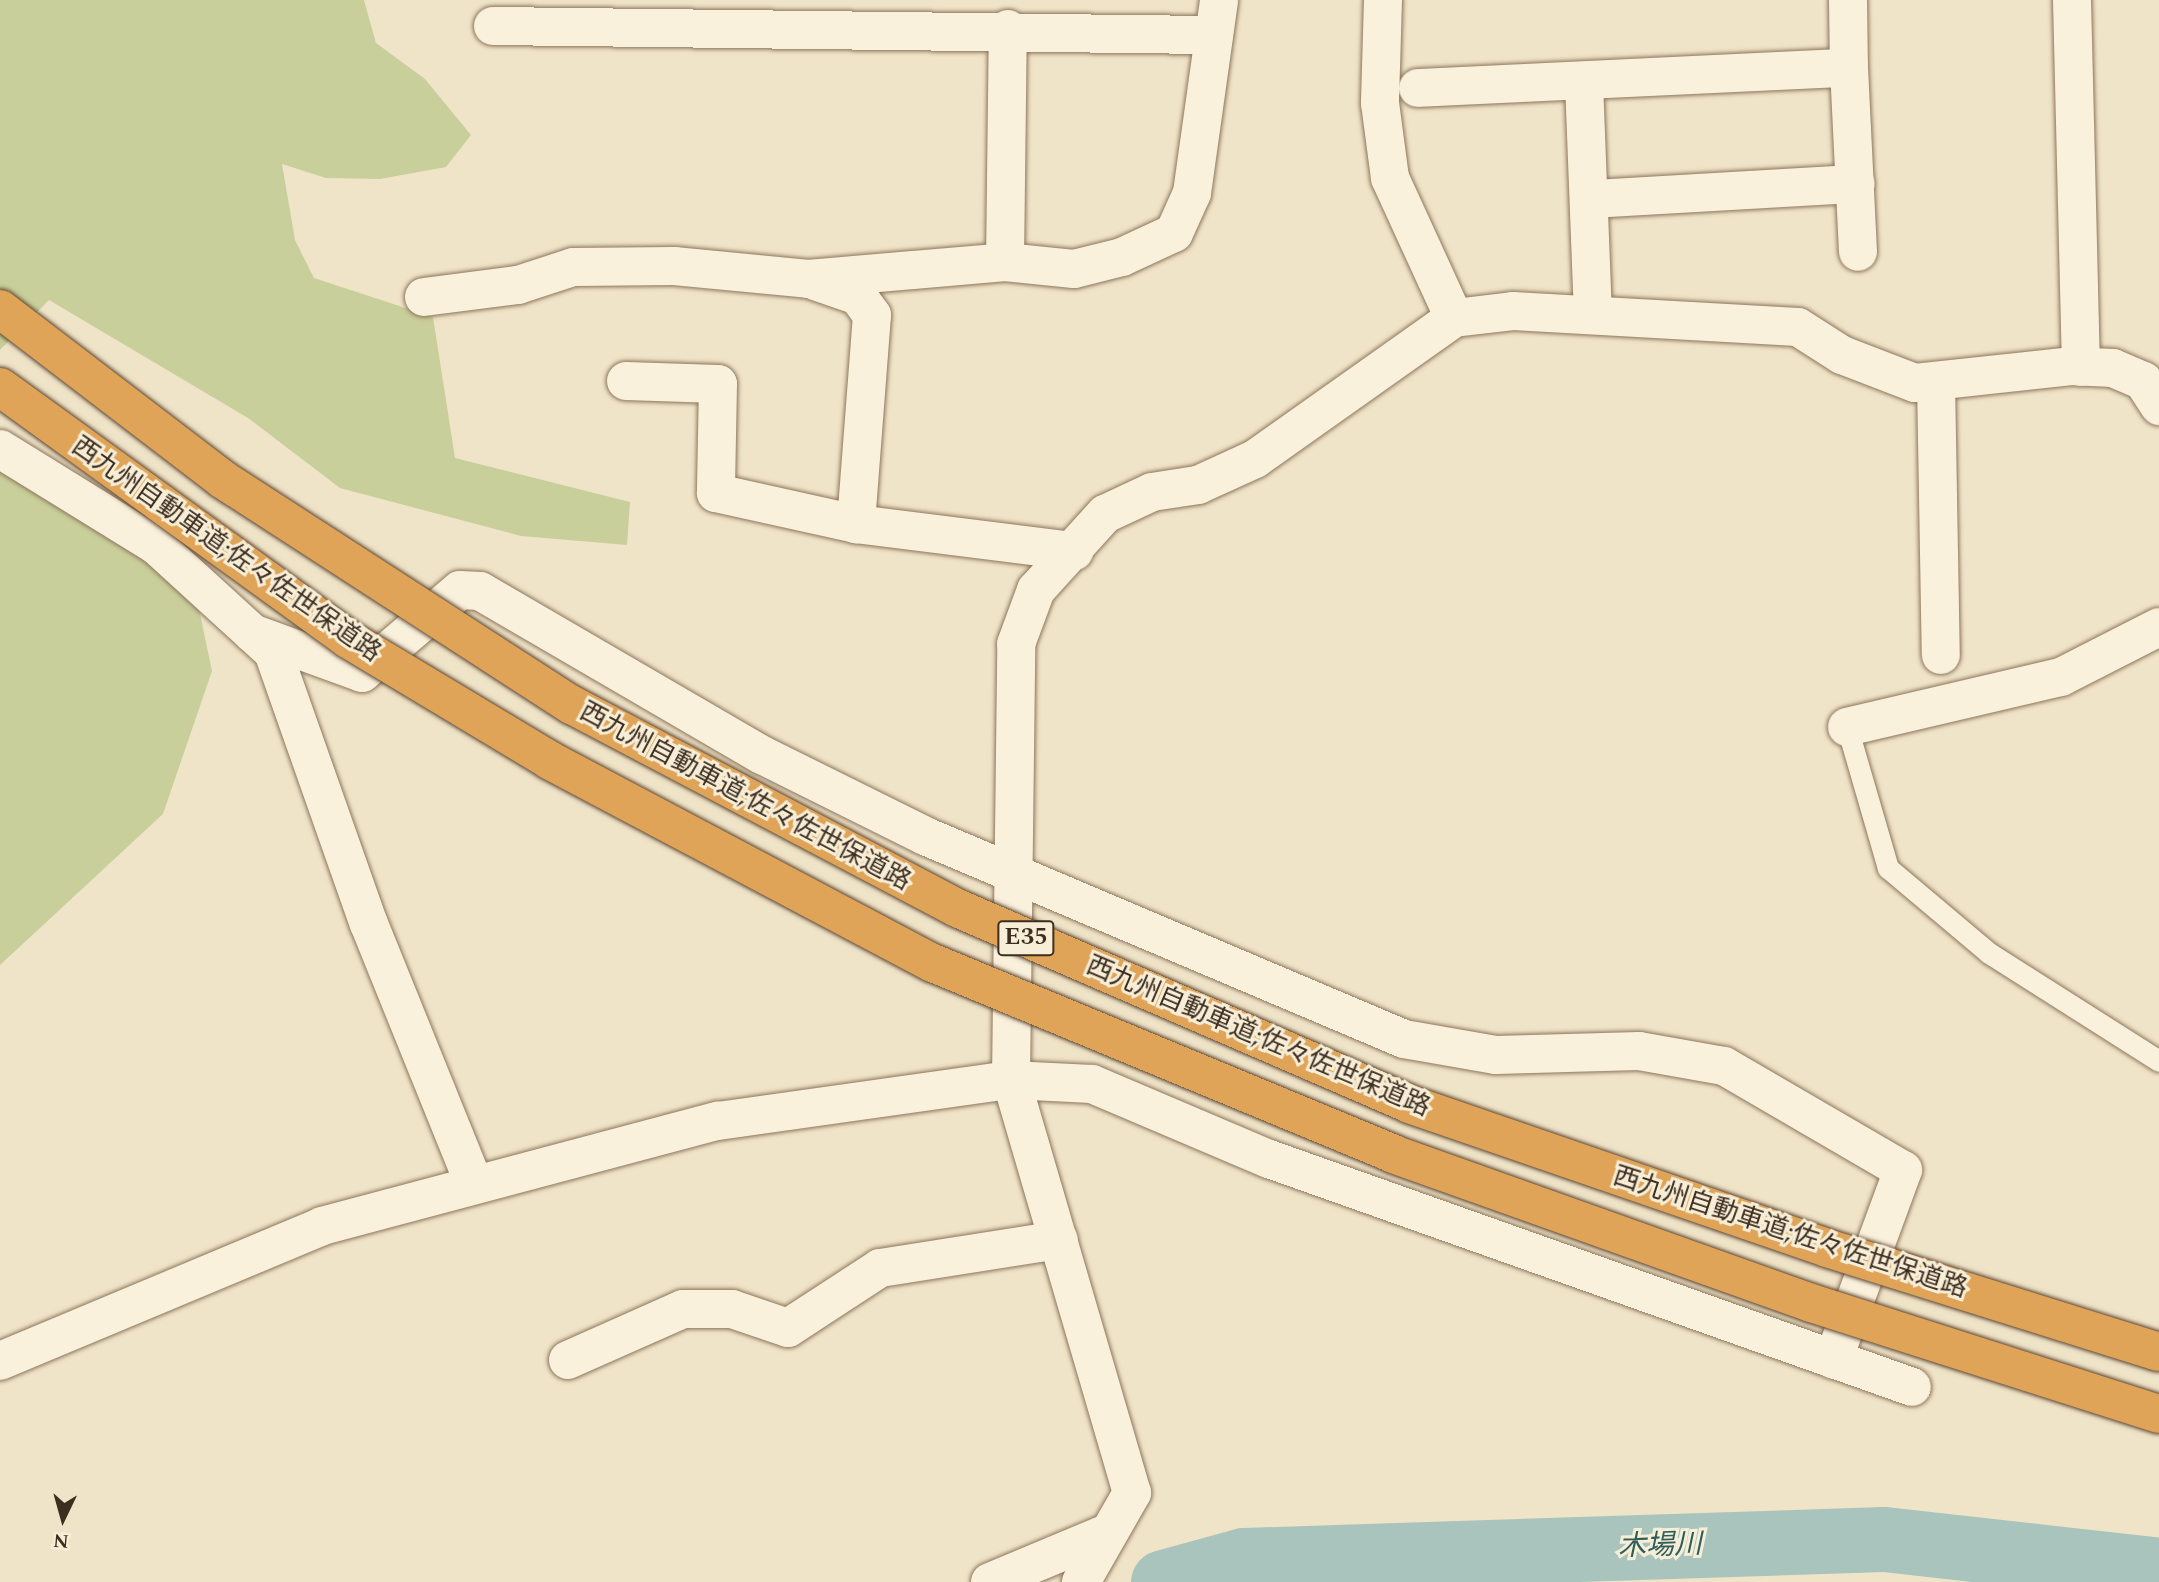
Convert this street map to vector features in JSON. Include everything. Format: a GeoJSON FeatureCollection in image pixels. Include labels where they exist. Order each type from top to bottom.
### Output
{"type":"FeatureCollection","features":[{"type":"Feature","properties":{"kind":"highway","name":"西九州自動車道;佐々佐世保道路"},"geometry":{"type":"LineString","coordinates":[[0,310],[222,479],[572,705],[957,908],[1409,1104],[1827,1248],[2159,1352]]}},
{"type":"Feature","properties":{"kind":"highway","name":"西九州自動車道;佐々佐世保道路"},"geometry":{"type":"LineString","coordinates":[[0,387],[348,639],[549,760],[933,963],[1127,1048],[1393,1154],[1811,1303],[2159,1414]]}},
{"type":"Feature","properties":{"kind":"street"},"geometry":{"type":"LineString","coordinates":[[1383,0],[1380,103],[1390,178],[1454,318]]}},
{"type":"Feature","properties":{"kind":"street"},"geometry":{"type":"LineString","coordinates":[[1848,0],[1858,252]]}},
{"type":"Feature","properties":{"kind":"street"},"geometry":{"type":"LineString","coordinates":[[2072,0],[2081,367]]}},
{"type":"Feature","properties":{"kind":"street"},"geometry":{"type":"LineString","coordinates":[[424,297],[518,285],[573,267],[674,266],[808,279],[1004,261],[1073,269],[1122,257],[1174,233],[1192,193],[1217,17],[1008,29],[493,26]]}},
{"type":"Feature","properties":{"kind":"street"},"geometry":{"type":"LineString","coordinates":[[1004,261],[1008,29]]}},
{"type":"Feature","properties":{"kind":"street"},"geometry":{"type":"LineString","coordinates":[[1418,88],[1849,68]]}},
{"type":"Feature","properties":{"kind":"street"},"geometry":{"type":"LineString","coordinates":[[1584,82],[1592,199],[1593,314]]}},
{"type":"Feature","properties":{"kind":"street"},"geometry":{"type":"LineString","coordinates":[[1592,199],[1856,184]]}},
{"type":"Feature","properties":{"kind":"street"},"geometry":{"type":"LineString","coordinates":[[808,279],[858,296],[872,315],[856,524]]}},
{"type":"Feature","properties":{"kind":"street"},"geometry":{"type":"LineString","coordinates":[[1081,1579],[1132,1493],[1011,1080],[1016,872],[1016,644],[1036,590],[1105,514],[1152,492],[1198,485],[1255,459],[1454,318],[1513,311],[1798,327],[1885,376],[1936,381],[2081,367],[2113,368],[2143,381],[2159,406]]}},
{"type":"Feature","properties":{"kind":"street"},"geometry":{"type":"LineString","coordinates":[[626,381],[718,384],[716,493],[856,524],[1074,551]]}},
{"type":"Feature","properties":{"kind":"street"},"geometry":{"type":"LineString","coordinates":[[1936,381],[1941,654]]}},
{"type":"Feature","properties":{"kind":"street"},"geometry":{"type":"LineString","coordinates":[[0,449],[157,546],[273,652],[369,924],[474,1184]]}},
{"type":"Feature","properties":{"kind":"street"},"geometry":{"type":"LineString","coordinates":[[252,633],[362,673],[460,590],[480,591],[762,755],[925,836],[1016,872],[1404,1039],[1496,1055],[1639,1051],[1724,1066],[1903,1170],[1833,1360]]}},
{"type":"Feature","properties":{"kind":"street"},"geometry":{"type":"LineString","coordinates":[[1847,727],[2061,677],[2159,627]]}},
{"type":"Feature","properties":{"kind":"street"},"geometry":{"type":"LineString","coordinates":[[0,1361],[321,1226],[718,1121],[1011,1080],[1092,1084],[1269,1159],[1912,1387]]}},
{"type":"Feature","properties":{"kind":"street"},"geometry":{"type":"LineString","coordinates":[[568,1360],[683,1309],[732,1308],[788,1328],[880,1268],[1059,1240]]}},
{"type":"Feature","properties":{"kind":"street"},"geometry":{"type":"LineString","coordinates":[[990,1582],[1107,1533]]}},
{"type":"Feature","properties":{"kind":"lane"},"geometry":{"type":"LineString","coordinates":[[1847,727],[1888,869],[1989,953],[2159,1061]]}},
{"type":"Feature","properties":{"kind":"green space"},"geometry":{"type":"Polygon","coordinates":[[[0,0],[364,0],[376,43],[425,79],[471,135],[446,167],[380,179],[326,178],[282,164],[295,240],[314,278],[433,317],[455,458],[630,502],[627,545],[521,536],[340,488],[248,418],[49,300],[0,350],[0,0]]]}},
{"type":"Feature","properties":{"kind":"green space"},"geometry":{"type":"Polygon","coordinates":[[[0,459],[195,590],[212,671],[163,814],[0,965],[0,459]]]}},
{"type":"Feature","properties":{"kind":"waterway","name":"木場川"},"geometry":{"type":"LineString","coordinates":[[1163,1582],[1244,1560],[1884,1539],[2159,1570]]}}]}
